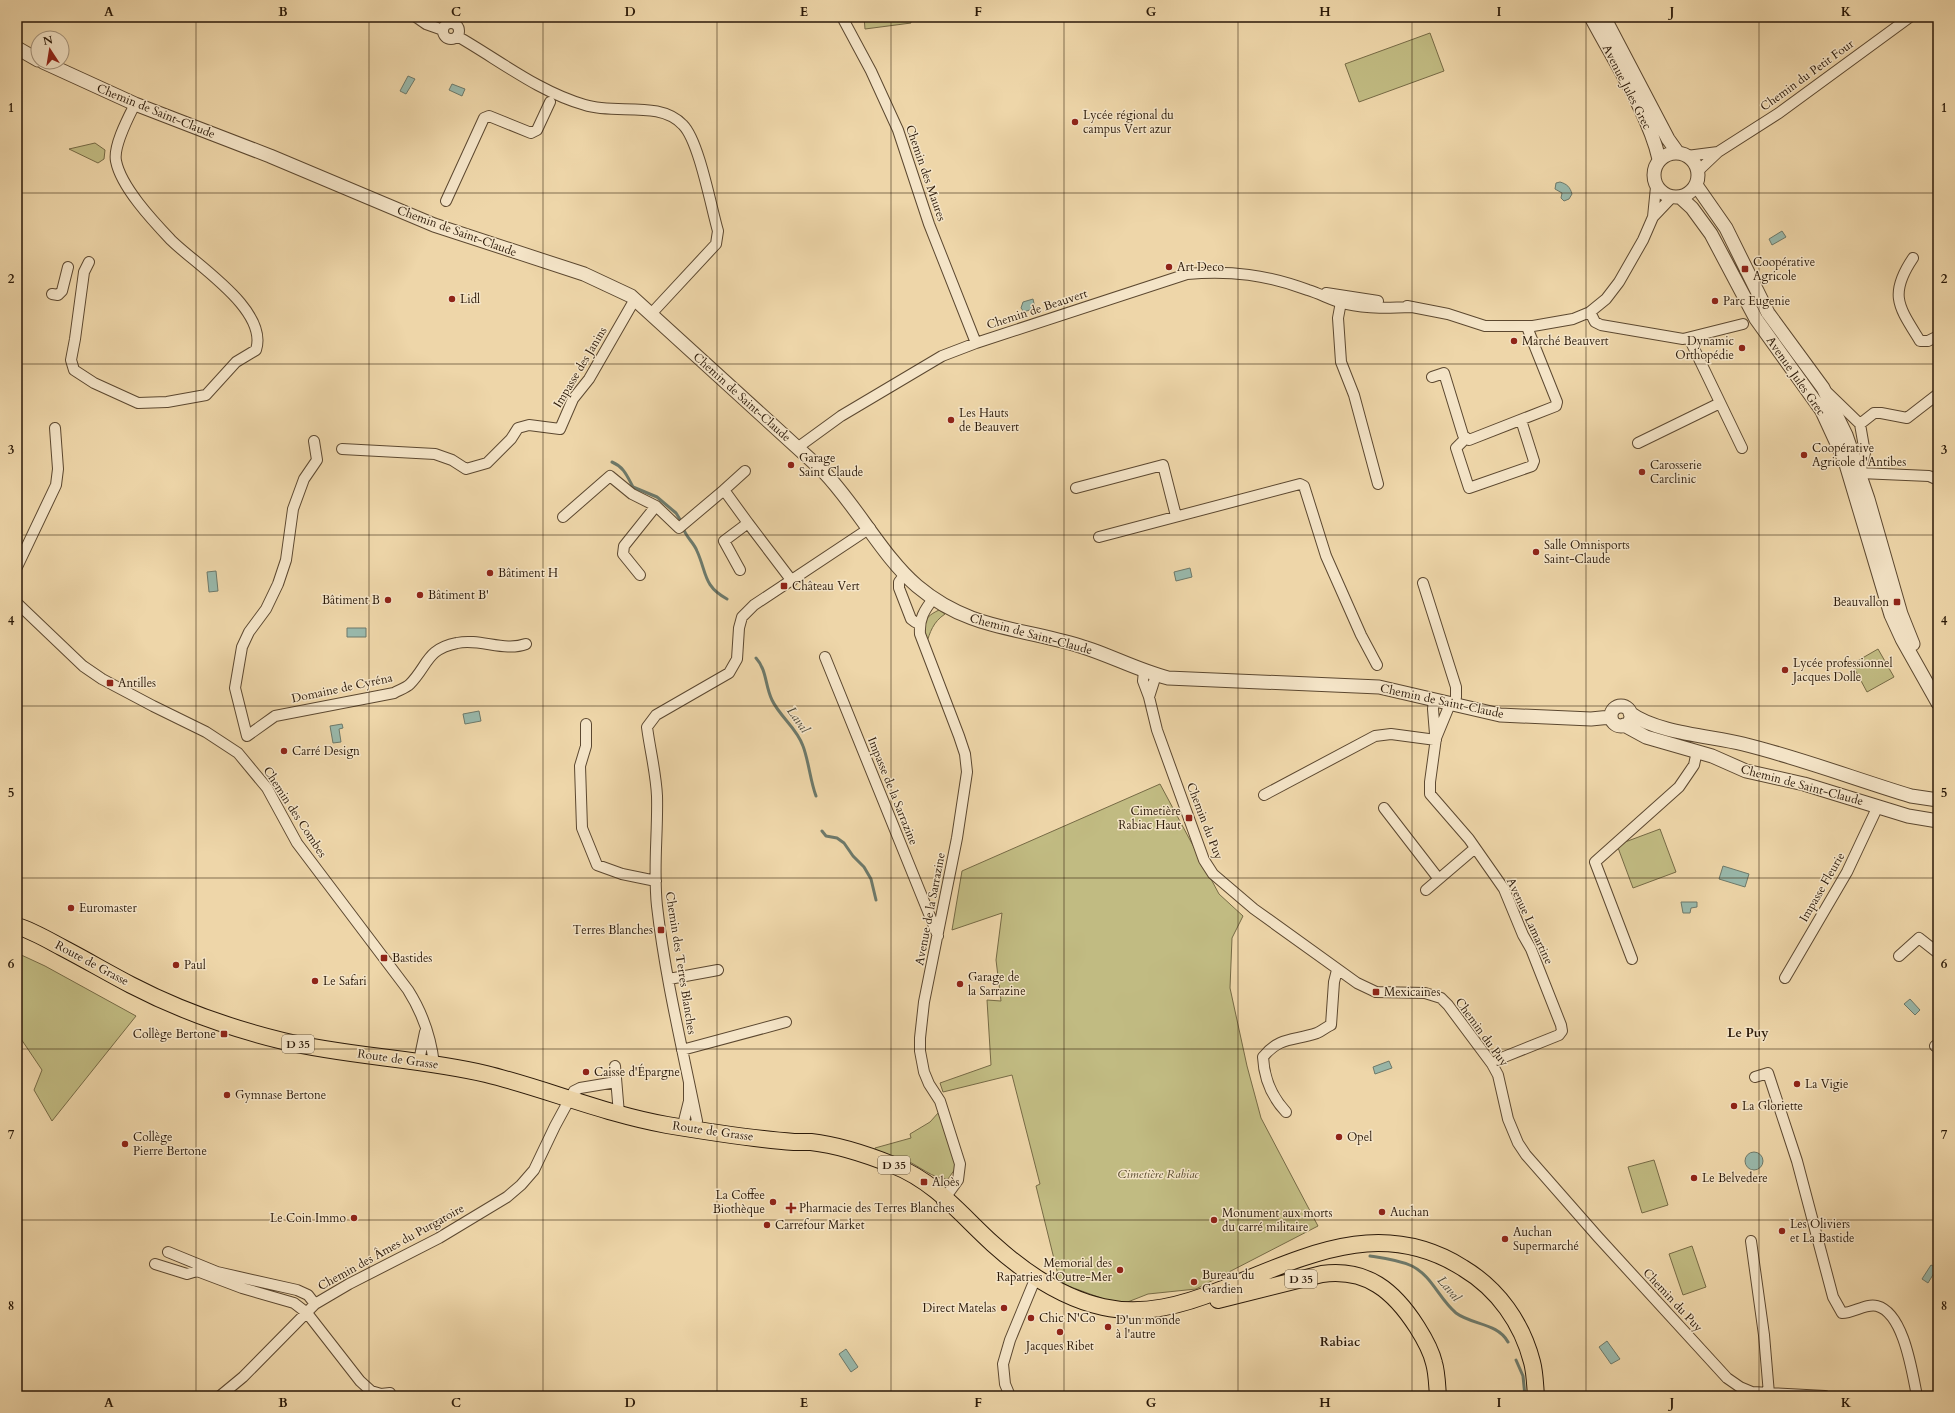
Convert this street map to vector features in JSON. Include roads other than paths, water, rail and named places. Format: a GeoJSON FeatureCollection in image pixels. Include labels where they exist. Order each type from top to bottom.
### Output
{"type":"FeatureCollection","features":[{"type":"Feature","properties":{"kind":"main road","name":"Route de Grasse"},"geometry":{"type":"LineString","coordinates":[[17,926],[46,938],[169,1004],[204,1017],[297,1044],[426,1062],[513,1081],[619,1114],[691,1129],[796,1142],[810,1142],[840,1148],[897,1166],[943,1200]]}},
{"type":"Feature","properties":{"kind":"main road","name":"D 35"},"geometry":{"type":"LineString","coordinates":[[943,1200],[1034,1280],[1072,1304],[1095,1312],[1133,1318],[1179,1310],[1337,1272],[1353,1274],[1377,1284],[1396,1298],[1425,1339],[1434,1362],[1438,1396]]}},
{"type":"Feature","properties":{"kind":"main road","name":"D 35"},"geometry":{"type":"LineString","coordinates":[[1034,1280],[1087,1303],[1106,1308],[1146,1310],[1196,1299],[1294,1262],[1349,1244],[1385,1242],[1416,1246],[1435,1252],[1454,1262],[1488,1285],[1501,1299],[1518,1325],[1532,1362],[1536,1396]]}},
{"type":"Feature","properties":{"kind":"main road"},"geometry":{"type":"LineString","coordinates":[[1294,1262],[1272,1275],[1270,1279],[1274,1281],[1305,1279]]}},
{"type":"Feature","properties":{"kind":"street"},"geometry":{"type":"LineString","coordinates":[[416,17],[426,24],[444,30]]}},
{"type":"Feature","properties":{"kind":"street","name":"Chemin des Maures"},"geometry":{"type":"LineString","coordinates":[[842,17],[873,76],[898,130],[929,224],[969,320],[976,343]]}},
{"type":"Feature","properties":{"kind":"street","name":"Avenue Jules Grec"},"geometry":{"type":"LineString","coordinates":[[1591,17],[1638,106],[1655,143],[1660,159]]}},
{"type":"Feature","properties":{"kind":"street","name":"Avenue Jules Grec"},"geometry":{"type":"LineString","coordinates":[[1604,17],[1668,139],[1682,154]]}},
{"type":"Feature","properties":{"kind":"street","name":"Chemin du Petit Four"},"geometry":{"type":"LineString","coordinates":[[1698,171],[1718,152],[1779,113],[1910,17]]}},
{"type":"Feature","properties":{"kind":"street"},"geometry":{"type":"LineString","coordinates":[[457,20],[459,29],[457,36],[453,39],[448,38],[444,35],[444,30],[447,25],[457,20]]}},
{"type":"Feature","properties":{"kind":"street"},"geometry":{"type":"LineString","coordinates":[[457,36],[554,94],[586,106],[605,109],[658,111],[674,115],[685,126],[696,146],[718,231],[716,244],[651,314]]}},
{"type":"Feature","properties":{"kind":"street"},"geometry":{"type":"LineString","coordinates":[[17,48],[30,55]]}},
{"type":"Feature","properties":{"kind":"street","name":"Chemin de Saint-Claude"},"geometry":{"type":"LineString","coordinates":[[61,70],[135,104],[270,156],[434,225],[584,274],[635,299],[840,489],[905,574],[934,598],[971,619],[1079,646],[1150,673],[1183,679],[1379,687],[1500,715],[1591,719],[1611,717]]}},
{"type":"Feature","properties":{"kind":"street"},"geometry":{"type":"LineString","coordinates":[[446,201],[484,118],[489,116],[531,133],[537,130],[550,102]]}},
{"type":"Feature","properties":{"kind":"street"},"geometry":{"type":"LineString","coordinates":[[89,262],[84,272],[71,360],[74,370],[94,384],[138,403],[166,402],[206,395],[236,362],[256,350],[260,340],[253,319],[226,287],[172,240],[135,199],[122,177],[116,160],[119,141],[135,104]]}},
{"type":"Feature","properties":{"kind":"street","name":"Chemin du Petit Four"},"geometry":{"type":"LineString","coordinates":[[1682,154],[1718,152]]}},
{"type":"Feature","properties":{"kind":"street"},"geometry":{"type":"LineString","coordinates":[[1671,153],[1682,154],[1696,165],[1698,171],[1696,185],[1686,195],[1676,197],[1660,192],[1656,187],[1653,174],[1660,159],[1671,153]]}},
{"type":"Feature","properties":{"kind":"street","name":"Avenue Jules Grec"},"geometry":{"type":"LineString","coordinates":[[1696,185],[1726,228],[1768,313],[1823,388],[1846,435],[1860,473],[1901,614],[1913,643],[1938,689]]}},
{"type":"Feature","properties":{"kind":"street","name":"Chemin de Beauvert"},"geometry":{"type":"LineString","coordinates":[[797,448],[841,416],[942,356],[976,343],[1187,274],[1213,272],[1241,273],[1307,290],[1448,314],[1485,326],[1527,327],[1546,325],[1573,319],[1590,312],[1606,299],[1619,282],[1643,240],[1653,217],[1656,187]]}},
{"type":"Feature","properties":{"kind":"street","name":"Chemin de Beauvert"},"geometry":{"type":"LineString","coordinates":[[1653,217],[1676,197]]}},
{"type":"Feature","properties":{"kind":"street","name":"Avenue Jules Grec"},"geometry":{"type":"LineString","coordinates":[[1676,197],[1692,208],[1711,234],[1756,319],[1822,411],[1845,461],[1891,614],[1902,639],[1938,703]]}},
{"type":"Feature","properties":{"kind":"street"},"geometry":{"type":"LineString","coordinates":[[1913,258],[1901,279],[1898,292],[1899,306],[1920,341],[1928,342],[1938,336]]}},
{"type":"Feature","properties":{"kind":"street"},"geometry":{"type":"LineString","coordinates":[[52,294],[58,295],[62,291],[68,267]]}},
{"type":"Feature","properties":{"kind":"street","name":"Chemin de Beauvert"},"geometry":{"type":"LineString","coordinates":[[1307,290],[1341,302],[1381,308],[1413,308]]}},
{"type":"Feature","properties":{"kind":"street","name":"Impasse des Janins"},"geometry":{"type":"LineString","coordinates":[[342,449],[436,454],[452,460],[466,469],[487,464],[511,439],[518,428],[529,425],[560,429],[573,399],[589,379],[635,299]]}},
{"type":"Feature","properties":{"kind":"street"},"geometry":{"type":"LineString","coordinates":[[1341,302],[1338,318],[1341,362],[1354,395],[1378,484]]}},
{"type":"Feature","properties":{"kind":"street"},"geometry":{"type":"LineString","coordinates":[[1590,312],[1595,322],[1601,325],[1689,338],[1743,324]]}},
{"type":"Feature","properties":{"kind":"street"},"geometry":{"type":"LineString","coordinates":[[1432,377],[1444,373],[1463,435],[1469,440],[1556,406],[1557,402],[1527,327]]}},
{"type":"Feature","properties":{"kind":"street"},"geometry":{"type":"LineString","coordinates":[[1689,338],[1742,448]]}},
{"type":"Feature","properties":{"kind":"street"},"geometry":{"type":"LineString","coordinates":[[1823,388],[1860,424],[1865,453],[1860,473],[1929,476],[1938,480]]}},
{"type":"Feature","properties":{"kind":"street"},"geometry":{"type":"LineString","coordinates":[[1860,424],[1874,413],[1907,418],[1938,394]]}},
{"type":"Feature","properties":{"kind":"street"},"geometry":{"type":"LineString","coordinates":[[1638,443],[1720,403]]}},
{"type":"Feature","properties":{"kind":"street"},"geometry":{"type":"LineString","coordinates":[[1466,438],[1456,448],[1469,488],[1532,466],[1534,461],[1521,420]]}},
{"type":"Feature","properties":{"kind":"street"},"geometry":{"type":"LineString","coordinates":[[17,567],[56,485],[58,469],[55,428]]}},
{"type":"Feature","properties":{"kind":"street","name":"Domaine de Cyréna"},"geometry":{"type":"LineString","coordinates":[[314,441],[317,460],[304,479],[293,509],[286,560],[278,584],[266,609],[249,632],[242,647],[235,688],[247,736],[275,716],[394,693],[409,685],[428,658],[439,649],[456,643],[476,641],[518,647],[526,644]]}},
{"type":"Feature","properties":{"kind":"street"},"geometry":{"type":"LineString","coordinates":[[1076,488],[1163,465],[1176,516]]}},
{"type":"Feature","properties":{"kind":"street"},"geometry":{"type":"LineString","coordinates":[[563,517],[610,476],[632,494],[656,506],[679,528],[745,471]]}},
{"type":"Feature","properties":{"kind":"street"},"geometry":{"type":"LineString","coordinates":[[1099,537],[1300,484],[1304,486],[1326,556],[1361,635],[1377,665]]}},
{"type":"Feature","properties":{"kind":"street"},"geometry":{"type":"LineString","coordinates":[[724,490],[792,581]]}},
{"type":"Feature","properties":{"kind":"street"},"geometry":{"type":"LineString","coordinates":[[640,576],[623,554],[624,546],[656,506]]}},
{"type":"Feature","properties":{"kind":"street"},"geometry":{"type":"LineString","coordinates":[[740,570],[724,541],[748,523]]}},
{"type":"Feature","properties":{"kind":"street","name":"Chemin des Terres Blanches"},"geometry":{"type":"LineString","coordinates":[[691,1129],[684,1121],[689,1101],[689,1083],[657,908],[657,796],[647,727],[656,715],[729,673],[737,659],[739,628],[742,617],[754,605],[870,528]]}},
{"type":"Feature","properties":{"kind":"street","name":"Avenue de la Sarrazine"},"geometry":{"type":"LineString","coordinates":[[905,574],[899,582],[899,588],[911,619],[919,624],[920,634],[925,650],[965,754],[967,772],[957,838],[924,1002],[920,1051],[924,1072],[929,1084],[940,1101],[960,1164],[958,1180],[943,1200]]}},
{"type":"Feature","properties":{"kind":"street","name":"Avenue Lamartine"},"geometry":{"type":"LineString","coordinates":[[1423,583],[1456,687],[1456,697],[1436,739]]}},
{"type":"Feature","properties":{"kind":"street"},"geometry":{"type":"LineString","coordinates":[[919,624],[924,612],[934,598]]}},
{"type":"Feature","properties":{"kind":"street","name":"Chemin des Combes"},"geometry":{"type":"LineString","coordinates":[[17,603],[83,666],[102,679],[206,732],[238,753],[267,788],[297,843],[408,990],[420,1012],[432,1050],[426,1062]]}},
{"type":"Feature","properties":{"kind":"street","name":"Impasse de la Sarrazine"},"geometry":{"type":"LineString","coordinates":[[825,657],[938,936]]}},
{"type":"Feature","properties":{"kind":"street","name":"Chemin du Puy"},"geometry":{"type":"LineString","coordinates":[[1150,673],[1143,681],[1149,697],[1157,730],[1207,868],[1254,909],[1357,983],[1376,992],[1426,993],[1441,998],[1458,1016],[1492,1064],[1502,1086],[1508,1119],[1513,1132],[1526,1155],[1598,1237],[1727,1378],[1740,1387],[1752,1392],[1825,1396]]}},
{"type":"Feature","properties":{"kind":"street","name":"Avenue Lamartine"},"geometry":{"type":"LineString","coordinates":[[1434,699],[1433,709],[1436,739],[1430,782],[1430,794],[1469,839],[1474,849],[1504,889],[1523,935],[1531,949],[1562,1031],[1559,1035],[1504,1057],[1492,1064]]}},
{"type":"Feature","properties":{"kind":"street"},"geometry":{"type":"LineString","coordinates":[[1620,706],[1627,708],[1630,713],[1630,719],[1624,725],[1614,723],[1611,717],[1614,709],[1620,706]]}},
{"type":"Feature","properties":{"kind":"street","name":"Chemin de Saint-Claude"},"geometry":{"type":"LineString","coordinates":[[1630,713],[1637,718],[1656,725],[1705,738],[1744,744],[1911,796],[1938,800]]}},
{"type":"Feature","properties":{"kind":"street"},"geometry":{"type":"LineString","coordinates":[[586,724],[586,746],[580,766],[582,828],[591,852],[597,865],[622,874],[656,881]]}},
{"type":"Feature","properties":{"kind":"street","name":"Chemin de Saint-Claude"},"geometry":{"type":"LineString","coordinates":[[1624,725],[1646,737],[1697,751],[1746,771],[1804,784],[1908,816],[1938,821]]}},
{"type":"Feature","properties":{"kind":"street"},"geometry":{"type":"LineString","coordinates":[[1264,795],[1375,736],[1391,734],[1436,739]]}},
{"type":"Feature","properties":{"kind":"street"},"geometry":{"type":"LineString","coordinates":[[1632,959],[1595,862],[1679,787],[1694,765],[1697,751]]}},
{"type":"Feature","properties":{"kind":"street","name":"Impasse Fleurie"},"geometry":{"type":"LineString","coordinates":[[1785,978],[1847,872],[1878,806]]}},
{"type":"Feature","properties":{"kind":"street"},"geometry":{"type":"LineString","coordinates":[[1384,808],[1438,878]]}},
{"type":"Feature","properties":{"kind":"street"},"geometry":{"type":"LineString","coordinates":[[1426,890],[1438,878],[1474,849]]}},
{"type":"Feature","properties":{"kind":"street"},"geometry":{"type":"LineString","coordinates":[[1899,956],[1919,938],[1938,953]]}},
{"type":"Feature","properties":{"kind":"street"},"geometry":{"type":"LineString","coordinates":[[669,979],[718,970]]}},
{"type":"Feature","properties":{"kind":"street"},"geometry":{"type":"LineString","coordinates":[[1286,1112],[1276,1102],[1264,1074],[1263,1057],[1272,1046],[1290,1039],[1318,1033],[1331,1025],[1334,982],[1337,970]]}},
{"type":"Feature","properties":{"kind":"street"},"geometry":{"type":"LineString","coordinates":[[682,1050],[786,1022]]}},
{"type":"Feature","properties":{"kind":"street","name":"Chemin des Combes"},"geometry":{"type":"LineString","coordinates":[[425,1030],[426,1062]]}},
{"type":"Feature","properties":{"kind":"street"},"geometry":{"type":"LineString","coordinates":[[615,1066],[619,1114]]}},
{"type":"Feature","properties":{"kind":"street"},"geometry":{"type":"LineString","coordinates":[[1755,1077],[1768,1073],[1797,1161],[1833,1297],[1837,1306],[1842,1313],[1848,1313],[1870,1306],[1877,1306],[1886,1310],[1894,1317],[1903,1340],[1918,1396]]}},
{"type":"Feature","properties":{"kind":"street","name":"Chemin des Âmes du Purgatoire"},"geometry":{"type":"LineString","coordinates":[[220,1396],[243,1377],[315,1304],[349,1284],[439,1238],[507,1197],[521,1185],[534,1170],[574,1091],[580,1088],[616,1082]]}},
{"type":"Feature","properties":{"kind":"street"},"geometry":{"type":"LineString","coordinates":[[1751,1241],[1764,1335],[1769,1394]]}},
{"type":"Feature","properties":{"kind":"street"},"geometry":{"type":"LineString","coordinates":[[168,1252],[217,1272],[297,1290],[308,1295],[315,1304]]}},
{"type":"Feature","properties":{"kind":"street"},"geometry":{"type":"LineString","coordinates":[[155,1264],[187,1274],[196,1272],[242,1288],[283,1298],[294,1303],[307,1312],[360,1381],[370,1391],[381,1394],[390,1393]]}},
{"type":"Feature","properties":{"kind":"street"},"geometry":{"type":"LineString","coordinates":[[1010,1396],[1003,1376],[1003,1364],[1034,1280]]}},
{"type":"Feature","properties":{"kind":"waterway","name":"Laval"},"geometry":{"type":"LineString","coordinates":[[612,462],[620,466],[633,487],[657,497],[676,513],[681,521]]}},
{"type":"Feature","properties":{"kind":"waterway","name":"Laval"},"geometry":{"type":"LineString","coordinates":[[684,530],[696,548],[710,584],[719,594],[727,599]]}},
{"type":"Feature","properties":{"kind":"waterway","name":"Laval"},"geometry":{"type":"LineString","coordinates":[[756,658],[764,673],[768,689],[775,706],[793,728],[800,740],[805,752],[816,796]]}},
{"type":"Feature","properties":{"kind":"waterway","name":"Laval"},"geometry":{"type":"LineString","coordinates":[[822,831],[826,836],[837,838],[844,843],[853,856],[864,867],[871,879],[876,900]]}},
{"type":"Feature","properties":{"kind":"waterway","name":"Laval"},"geometry":{"type":"LineString","coordinates":[[1370,1256],[1402,1262],[1419,1270],[1456,1313],[1462,1317],[1498,1331],[1508,1342]]}},
{"type":"Feature","properties":{"kind":"waterway"},"geometry":{"type":"LineString","coordinates":[[1516,1360],[1523,1376],[1525,1396]]}},
{"type":"Feature","properties":{"kind":"place","name":"Lycée régional du campus Vert azur"},"geometry":{"type":"Point","coordinates":[1075,122]}},
{"type":"Feature","properties":{"kind":"place","name":"Art Deco"},"geometry":{"type":"Point","coordinates":[1169,267]}},
{"type":"Feature","properties":{"kind":"place","name":"Coopérative Agricole"},"geometry":{"type":"Point","coordinates":[1745,269]}},
{"type":"Feature","properties":{"kind":"place","name":"Lidl"},"geometry":{"type":"Point","coordinates":[452,299]}},
{"type":"Feature","properties":{"kind":"place","name":"Parc Eugenie"},"geometry":{"type":"Point","coordinates":[1715,301]}},
{"type":"Feature","properties":{"kind":"place","name":"Marché Beauvert"},"geometry":{"type":"Point","coordinates":[1514,341]}},
{"type":"Feature","properties":{"kind":"place","name":"Dynamic Orthopédie"},"geometry":{"type":"Point","coordinates":[1742,348]}},
{"type":"Feature","properties":{"kind":"place","name":"Les Hauts de Beauvert"},"geometry":{"type":"Point","coordinates":[951,420]}},
{"type":"Feature","properties":{"kind":"place","name":"Coopérative Agricole d'Antibes"},"geometry":{"type":"Point","coordinates":[1804,455]}},
{"type":"Feature","properties":{"kind":"place","name":"Garage Saint Claude"},"geometry":{"type":"Point","coordinates":[791,465]}},
{"type":"Feature","properties":{"kind":"place","name":"Carosserie Carclinic"},"geometry":{"type":"Point","coordinates":[1642,472]}},
{"type":"Feature","properties":{"kind":"place","name":"Salle Omnisports Saint-Claude"},"geometry":{"type":"Point","coordinates":[1536,552]}},
{"type":"Feature","properties":{"kind":"place","name":"Bâtiment H"},"geometry":{"type":"Point","coordinates":[490,573]}},
{"type":"Feature","properties":{"kind":"place","name":"Château Vert"},"geometry":{"type":"Point","coordinates":[784,586]}},
{"type":"Feature","properties":{"kind":"place","name":"Bâtiment B'"},"geometry":{"type":"Point","coordinates":[420,595]}},
{"type":"Feature","properties":{"kind":"place","name":"Bâtiment B"},"geometry":{"type":"Point","coordinates":[388,600]}},
{"type":"Feature","properties":{"kind":"place","name":"Beauvallon"},"geometry":{"type":"Point","coordinates":[1897,602]}},
{"type":"Feature","properties":{"kind":"place","name":"Lycée professionnel Jacques Dolle"},"geometry":{"type":"Point","coordinates":[1785,670]}},
{"type":"Feature","properties":{"kind":"place","name":"Antilles"},"geometry":{"type":"Point","coordinates":[110,683]}},
{"type":"Feature","properties":{"kind":"place","name":"Carré Design"},"geometry":{"type":"Point","coordinates":[284,751]}},
{"type":"Feature","properties":{"kind":"place","name":"Cimetière Rabiac Haut"},"geometry":{"type":"Point","coordinates":[1189,818]}},
{"type":"Feature","properties":{"kind":"place","name":"Euromaster"},"geometry":{"type":"Point","coordinates":[71,908]}},
{"type":"Feature","properties":{"kind":"place","name":"Terres Blanches"},"geometry":{"type":"Point","coordinates":[661,930]}},
{"type":"Feature","properties":{"kind":"place","name":"Bastides"},"geometry":{"type":"Point","coordinates":[384,958]}},
{"type":"Feature","properties":{"kind":"place","name":"Paul"},"geometry":{"type":"Point","coordinates":[176,965]}},
{"type":"Feature","properties":{"kind":"place","name":"Le Safari"},"geometry":{"type":"Point","coordinates":[315,981]}},
{"type":"Feature","properties":{"kind":"place","name":"Garage de la Sarrazine"},"geometry":{"type":"Point","coordinates":[960,984]}},
{"type":"Feature","properties":{"kind":"place","name":"Mexicaines"},"geometry":{"type":"Point","coordinates":[1376,992]}},
{"type":"Feature","properties":{"kind":"place","name":"Collège Bertone"},"geometry":{"type":"Point","coordinates":[224,1034]}},
{"type":"Feature","properties":{"kind":"place","name":"Caisse d'Épargne"},"geometry":{"type":"Point","coordinates":[586,1072]}},
{"type":"Feature","properties":{"kind":"place","name":"La Vigie"},"geometry":{"type":"Point","coordinates":[1797,1084]}},
{"type":"Feature","properties":{"kind":"place","name":"Gymnase Bertone"},"geometry":{"type":"Point","coordinates":[227,1095]}},
{"type":"Feature","properties":{"kind":"place","name":"La Gloriette"},"geometry":{"type":"Point","coordinates":[1734,1106]}},
{"type":"Feature","properties":{"kind":"place","name":"Opel"},"geometry":{"type":"Point","coordinates":[1339,1137]}},
{"type":"Feature","properties":{"kind":"place","name":"Collège Pierre Bertone"},"geometry":{"type":"Point","coordinates":[125,1144]}},
{"type":"Feature","properties":{"kind":"place","name":"Le Belvedere"},"geometry":{"type":"Point","coordinates":[1694,1178]}},
{"type":"Feature","properties":{"kind":"place","name":"Aloès"},"geometry":{"type":"Point","coordinates":[924,1182]}},
{"type":"Feature","properties":{"kind":"place","name":"La Coffee Biothèque"},"geometry":{"type":"Point","coordinates":[773,1202]}},
{"type":"Feature","properties":{"kind":"place","name":"Pharmacie des Terres Blanches"},"geometry":{"type":"Point","coordinates":[791,1208]}},
{"type":"Feature","properties":{"kind":"place","name":"Auchan"},"geometry":{"type":"Point","coordinates":[1382,1212]}},
{"type":"Feature","properties":{"kind":"place","name":"Le Coin Immo"},"geometry":{"type":"Point","coordinates":[354,1218]}},
{"type":"Feature","properties":{"kind":"place","name":"Monument aux morts du carré militaire"},"geometry":{"type":"Point","coordinates":[1214,1220]}},
{"type":"Feature","properties":{"kind":"place","name":"Carrefour Market"},"geometry":{"type":"Point","coordinates":[767,1225]}},
{"type":"Feature","properties":{"kind":"place","name":"Les Oliviers et La Bastide"},"geometry":{"type":"Point","coordinates":[1782,1231]}},
{"type":"Feature","properties":{"kind":"place","name":"Auchan Supermarché"},"geometry":{"type":"Point","coordinates":[1505,1239]}},
{"type":"Feature","properties":{"kind":"place","name":"Memorial des Rapatries d'Outre-Mer"},"geometry":{"type":"Point","coordinates":[1120,1270]}},
{"type":"Feature","properties":{"kind":"place","name":"Bureau du Gardien"},"geometry":{"type":"Point","coordinates":[1194,1282]}},
{"type":"Feature","properties":{"kind":"place","name":"Direct Matelas"},"geometry":{"type":"Point","coordinates":[1004,1308]}},
{"type":"Feature","properties":{"kind":"place","name":"Chic N'Co"},"geometry":{"type":"Point","coordinates":[1031,1318]}},
{"type":"Feature","properties":{"kind":"place","name":"D'un monde à l'autre"},"geometry":{"type":"Point","coordinates":[1108,1327]}},
{"type":"Feature","properties":{"kind":"place","name":"Jacques Ribet"},"geometry":{"type":"Point","coordinates":[1060,1332]}},
{"type":"Feature","properties":{"kind":"district","name":"Le Puy"},"geometry":{"type":"Point","coordinates":[1748,1033]}},
{"type":"Feature","properties":{"kind":"district","name":"Rabiac"},"geometry":{"type":"Point","coordinates":[1340,1342]}},
{"type":"Feature","properties":{"kind":"park label","name":"Cimetière Rabiac"},"geometry":{"type":"Point","coordinates":[1158,1174]}}]}
